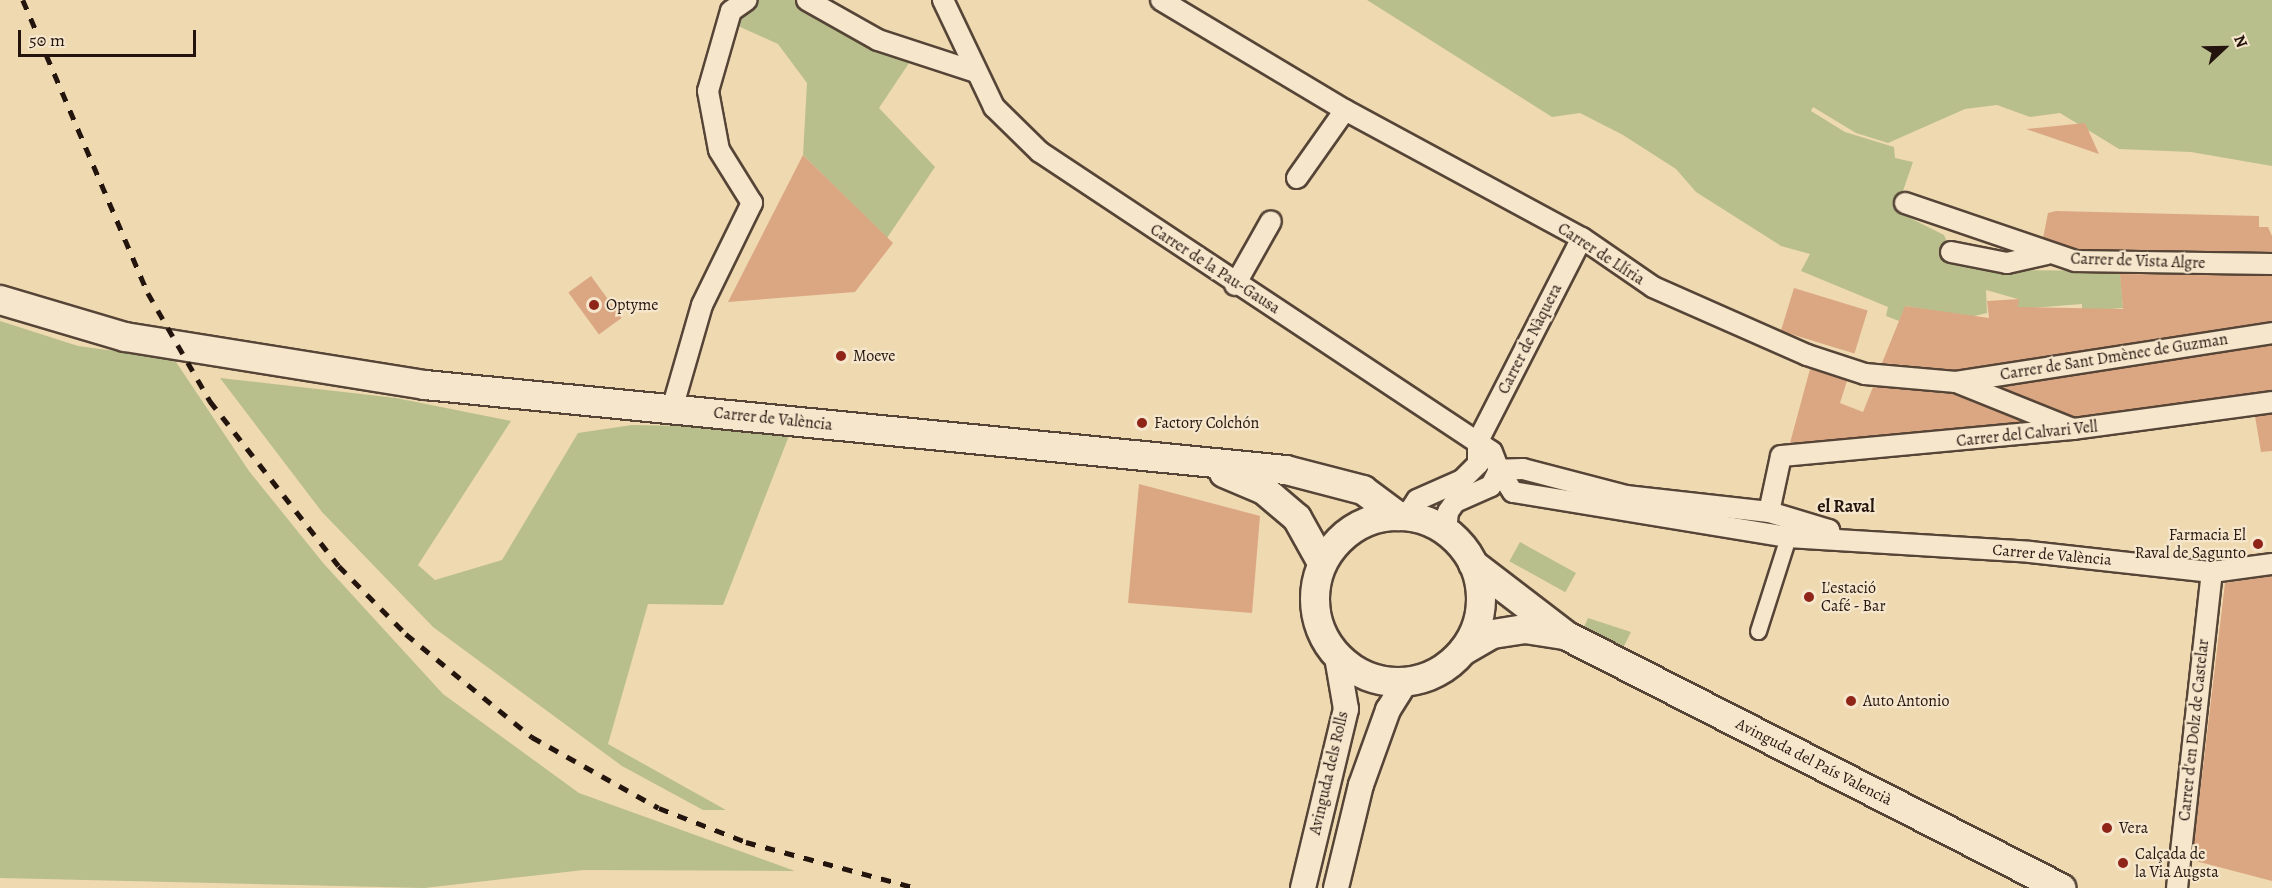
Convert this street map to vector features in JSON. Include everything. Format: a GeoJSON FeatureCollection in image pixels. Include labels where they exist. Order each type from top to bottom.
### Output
{"type":"FeatureCollection","features":[{"type":"Feature","properties":{"kind":"main road","name":"Carrer de València"},"geometry":{"type":"LineString","coordinates":[[0,300],[125,337],[340,371],[672,409],[1297,473],[1364,490],[1402,515]]}},
{"type":"Feature","properties":{"kind":"main road","name":"Carrer de València"},"geometry":{"type":"LineString","coordinates":[[1206,465],[1264,490],[1289,511],[1322,563]]}},
{"type":"Feature","properties":{"kind":"main road"},"geometry":{"type":"LineString","coordinates":[[1402,515],[1446,532],[1473,564],[1481,594],[1479,614],[1463,651],[1437,673],[1405,683],[1357,672],[1337,657],[1318,618],[1314,596],[1322,563],[1341,538],[1367,522],[1402,515]]}},
{"type":"Feature","properties":{"kind":"main road","name":"Avinguda del País Valencià"},"geometry":{"type":"LineString","coordinates":[[1473,564],[1567,636],[2061,888]]}},
{"type":"Feature","properties":{"kind":"main road","name":"Avinguda del País Valencià"},"geometry":{"type":"LineString","coordinates":[[1463,651],[1493,634],[1526,629],[1567,636]]}},
{"type":"Feature","properties":{"kind":"street"},"geometry":{"type":"LineString","coordinates":[[672,409],[702,305],[752,203],[719,150],[708,91],[731,11],[747,0]]}},
{"type":"Feature","properties":{"kind":"street"},"geometry":{"type":"LineString","coordinates":[[807,0],[878,40],[976,72]]}},
{"type":"Feature","properties":{"kind":"street","name":"Carrer de Llíria"},"geometry":{"type":"LineString","coordinates":[[1161,0],[1345,110],[1582,238],[1653,287],[1807,355],[1865,374],[1956,382],[2073,429]]}},
{"type":"Feature","properties":{"kind":"street","name":"Carrer de la Pau-Gausa"},"geometry":{"type":"LineString","coordinates":[[946,4],[994,107],[1040,152],[1235,285],[1478,441]]}},
{"type":"Feature","properties":{"kind":"street"},"geometry":{"type":"LineString","coordinates":[[1297,178],[1345,110]]}},
{"type":"Feature","properties":{"kind":"street","name":"Carrer de Vista Algre"},"geometry":{"type":"LineString","coordinates":[[1905,203],[2075,261],[2272,264]]}},
{"type":"Feature","properties":{"kind":"street"},"geometry":{"type":"LineString","coordinates":[[1235,285],[1271,220]]}},
{"type":"Feature","properties":{"kind":"street","name":"Carrer de Nàquera"},"geometry":{"type":"LineString","coordinates":[[1402,515],[1416,500],[1462,480],[1478,464],[1478,441],[1582,238]]}},
{"type":"Feature","properties":{"kind":"street"},"geometry":{"type":"LineString","coordinates":[[1951,252],[2007,263],[2050,254]]}},
{"type":"Feature","properties":{"kind":"street","name":"Carrer de Sant Dmènec de Guzman"},"geometry":{"type":"LineString","coordinates":[[1956,382],[2272,333]]}},
{"type":"Feature","properties":{"kind":"street","name":"Carrer del Calvari Vell"},"geometry":{"type":"LineString","coordinates":[[1769,512],[1781,456],[2073,429],[2272,402]]}},
{"type":"Feature","properties":{"kind":"street"},"geometry":{"type":"LineString","coordinates":[[1446,532],[1448,512],[1455,502],[1491,486],[1505,475],[1492,452],[1478,441]]}},
{"type":"Feature","properties":{"kind":"street","name":"Carrer de València"},"geometry":{"type":"LineString","coordinates":[[1505,475],[1626,496],[1769,512],[1829,530],[1831,537]]}},
{"type":"Feature","properties":{"kind":"street","name":"Carrer de València"},"geometry":{"type":"LineString","coordinates":[[1505,475],[1513,492],[1611,512],[1788,537],[1831,537],[2212,572],[2272,564]]}},
{"type":"Feature","properties":{"kind":"street"},"geometry":{"type":"LineString","coordinates":[[1758,631],[1788,537]]}},
{"type":"Feature","properties":{"kind":"street","name":"Carrer d'en Dolz de Castelar"},"geometry":{"type":"LineString","coordinates":[[2176,888],[2212,572]]}},
{"type":"Feature","properties":{"kind":"street","name":"Avinguda dels Rolls"},"geometry":{"type":"LineString","coordinates":[[1303,888],[1346,710],[1337,657]]}},
{"type":"Feature","properties":{"kind":"street","name":"Avinguda dels Rolls"},"geometry":{"type":"LineString","coordinates":[[1336,888],[1361,785],[1388,710],[1405,683]]}},
{"type":"Feature","properties":{"kind":"green space"},"geometry":{"type":"Polygon","coordinates":[[[747,0],[807,0],[911,60],[879,108],[935,167],[887,238],[803,155],[807,83],[778,44],[727,21],[747,0]]]}},
{"type":"Feature","properties":{"kind":"green space"},"geometry":{"type":"Polygon","coordinates":[[[1367,0],[2272,0],[2272,166],[2191,152],[2119,149],[2060,113],[2030,117],[1997,105],[1965,109],[1888,143],[1856,133],[1813,107],[1811,111],[1845,132],[1894,147],[1895,158],[1913,162],[1896,211],[1944,235],[1951,252],[2000,270],[2120,271],[2123,308],[2082,311],[2082,304],[2018,309],[2018,299],[1986,290],[1987,313],[1970,317],[1906,306],[1899,321],[1886,316],[1888,307],[1801,271],[1810,254],[1781,246],[1696,192],[1676,169],[1623,135],[1580,113],[1552,117],[1367,0]]]}},
{"type":"Feature","properties":{"kind":"green space"},"geometry":{"type":"Polygon","coordinates":[[[0,321],[78,346],[174,359],[249,471],[324,564],[443,694],[579,793],[795,871],[584,870],[424,888],[0,878],[0,321]]]}},
{"type":"Feature","properties":{"kind":"green space"},"geometry":{"type":"Polygon","coordinates":[[[220,378],[396,398],[511,421],[418,565],[435,580],[502,560],[578,433],[632,425],[792,428],[723,605],[648,604],[608,744],[726,810],[703,810],[622,766],[433,627],[322,512],[220,378]]]}},
{"type":"Feature","properties":{"kind":"green space"},"geometry":{"type":"Polygon","coordinates":[[[1520,542],[1576,573],[1565,592],[1509,561],[1520,542]]]}},
{"type":"Feature","properties":{"kind":"green space"},"geometry":{"type":"Polygon","coordinates":[[[1588,618],[1631,632],[1623,648],[1583,629],[1588,618]]]}},
{"type":"Feature","properties":{"kind":"building"},"geometry":{"type":"Polygon","coordinates":[[[2085,123],[2099,154],[2026,129],[2085,123]]]}},
{"type":"Feature","properties":{"kind":"building"},"geometry":{"type":"Polygon","coordinates":[[[803,155],[893,243],[855,292],[728,302],[803,155]]]}},
{"type":"Feature","properties":{"kind":"building"},"geometry":{"type":"Polygon","coordinates":[[[2056,211],[2259,216],[2259,227],[2268,227],[2272,236],[2272,252],[2077,249],[2043,238],[2048,213],[2056,211]]]}},
{"type":"Feature","properties":{"kind":"building"},"geometry":{"type":"Polygon","coordinates":[[[2120,274],[2272,276],[2272,321],[1956,370],[1882,363],[1905,306],[1989,318],[1987,301],[2019,299],[2018,307],[2123,309],[2120,274]]]}},
{"type":"Feature","properties":{"kind":"building","name":"Optyme"},"geometry":{"type":"Polygon","coordinates":[[[591,276],[622,318],[599,335],[568,292],[591,276]]]}},
{"type":"Feature","properties":{"kind":"building"},"geometry":{"type":"Polygon","coordinates":[[[1794,288],[1868,311],[1854,354],[1781,331],[1794,288]]]}},
{"type":"Feature","properties":{"kind":"building"},"geometry":{"type":"Polygon","coordinates":[[[2272,345],[2272,390],[2075,417],[2001,387],[2272,345]]]}},
{"type":"Feature","properties":{"kind":"building"},"geometry":{"type":"Polygon","coordinates":[[[1810,369],[1847,381],[1840,403],[1863,412],[1873,387],[1953,394],[2022,422],[1790,443],[1810,369]]]}},
{"type":"Feature","properties":{"kind":"building"},"geometry":{"type":"Polygon","coordinates":[[[2272,414],[2272,451],[2261,452],[2255,416],[2272,414]]]}},
{"type":"Feature","properties":{"kind":"building"},"geometry":{"type":"Polygon","coordinates":[[[1139,484],[1260,516],[1252,613],[1128,603],[1139,484]]]}},
{"type":"Feature","properties":{"kind":"building"},"geometry":{"type":"Polygon","coordinates":[[[2272,576],[2272,881],[2192,860],[2225,583],[2272,576]]]}},
{"type":"Feature","properties":{"kind":"railway"},"geometry":{"type":"LineString","coordinates":[[23,0],[148,293],[210,401],[339,566],[406,634],[532,737],[659,808],[746,842],[917,888]]}},
{"type":"Feature","properties":{"kind":"place","name":"Optyme"},"geometry":{"type":"Point","coordinates":[594,305]}},
{"type":"Feature","properties":{"kind":"place","name":"Moeve"},"geometry":{"type":"Point","coordinates":[841,356]}},
{"type":"Feature","properties":{"kind":"place","name":"Factory Colchón"},"geometry":{"type":"Point","coordinates":[1142,423]}},
{"type":"Feature","properties":{"kind":"place","name":"Farmacia El Raval de Sagunto"},"geometry":{"type":"Point","coordinates":[2258,544]}},
{"type":"Feature","properties":{"kind":"place","name":"L'estació Café - Bar"},"geometry":{"type":"Point","coordinates":[1809,597]}},
{"type":"Feature","properties":{"kind":"place","name":"Auto Antonio"},"geometry":{"type":"Point","coordinates":[1851,701]}},
{"type":"Feature","properties":{"kind":"place","name":"Vera"},"geometry":{"type":"Point","coordinates":[2107,828]}},
{"type":"Feature","properties":{"kind":"place","name":"Calçada de la Via Augsta"},"geometry":{"type":"Point","coordinates":[2123,863]}},
{"type":"Feature","properties":{"kind":"district","name":"el Raval"},"geometry":{"type":"Point","coordinates":[1846,506]}}]}
